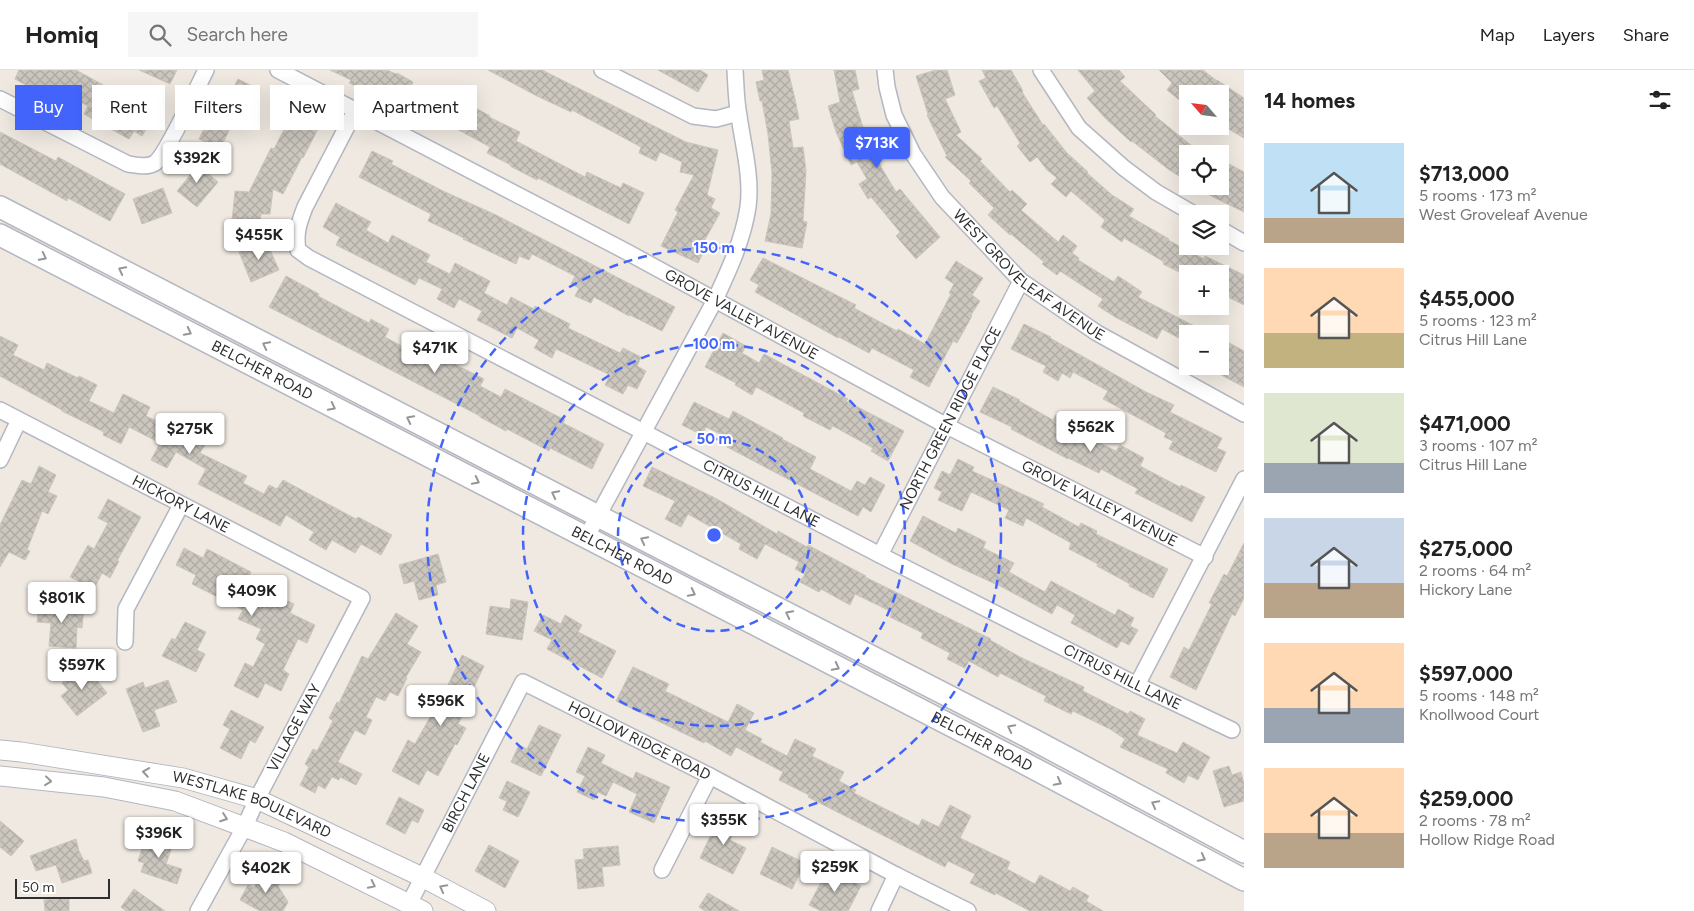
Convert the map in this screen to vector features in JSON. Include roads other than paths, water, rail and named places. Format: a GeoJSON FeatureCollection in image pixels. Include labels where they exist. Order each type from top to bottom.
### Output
{"type":"FeatureCollection","features":[{"type":"Feature","properties":{"kind":"main road","name":"BELCHER ROAD"},"geometry":{"type":"LineString","coordinates":[[0,207],[1023,734],[1244,852]]}},
{"type":"Feature","properties":{"kind":"main road","name":"BELCHER ROAD"},"geometry":{"type":"LineString","coordinates":[[0,235],[1020,761],[1244,880]]}},
{"type":"Feature","properties":{"kind":"street"},"geometry":{"type":"LineString","coordinates":[[0,99],[128,164],[141,166],[155,163],[166,147],[206,70]]}},
{"type":"Feature","properties":{"kind":"street","name":"GROVE VALLEY AVENUE"},"geometry":{"type":"LineString","coordinates":[[278,70],[354,110]]}},
{"type":"Feature","properties":{"kind":"street"},"geometry":{"type":"LineString","coordinates":[[602,70],[693,116],[716,119],[738,113]]}},
{"type":"Feature","properties":{"kind":"street"},"geometry":{"type":"LineString","coordinates":[[586,538],[715,300],[731,267],[741,238],[748,205],[747,170],[738,113],[735,70]]}},
{"type":"Feature","properties":{"kind":"street","name":"WEST GROVELEAF AVENUE"},"geometry":{"type":"LineString","coordinates":[[885,70],[894,115],[913,154],[942,197],[1022,282],[1097,333],[1244,414]]}},
{"type":"Feature","properties":{"kind":"street"},"geometry":{"type":"LineString","coordinates":[[1041,70],[1079,128],[1124,168],[1156,192],[1179,205]]}},
{"type":"Feature","properties":{"kind":"street","name":"CITRUS HILL LANE"},"geometry":{"type":"LineString","coordinates":[[354,113],[305,207],[296,237],[298,250],[309,258],[880,556],[1137,685],[1232,730]]}},
{"type":"Feature","properties":{"kind":"street","name":"GROVE VALLEY AVENUE"},"geometry":{"type":"LineString","coordinates":[[391,130],[618,248],[947,426],[1205,557]]}},
{"type":"Feature","properties":{"kind":"street"},"geometry":{"type":"LineString","coordinates":[[1229,234],[1244,243]]}},
{"type":"Feature","properties":{"kind":"street","name":"NORTH GREEN RIDGE PLACE"},"geometry":{"type":"LineString","coordinates":[[880,556],[1022,282]]}},
{"type":"Feature","properties":{"kind":"street","name":"HICKORY LANE"},"geometry":{"type":"LineString","coordinates":[[0,410],[362,598]]}},
{"type":"Feature","properties":{"kind":"street"},"geometry":{"type":"LineString","coordinates":[[0,460],[19,420]]}},
{"type":"Feature","properties":{"kind":"street"},"geometry":{"type":"LineString","coordinates":[[1137,685],[1244,479]]}},
{"type":"Feature","properties":{"kind":"street"},"geometry":{"type":"LineString","coordinates":[[125,642],[126,609],[181,504]]}},
{"type":"Feature","properties":{"kind":"street","name":"VILLAGE WAY"},"geometry":{"type":"LineString","coordinates":[[198,911],[245,826],[257,799],[362,598]]}},
{"type":"Feature","properties":{"kind":"street","name":"HOLLOW RIDGE ROAD"},"geometry":{"type":"LineString","coordinates":[[523,682],[710,776],[968,911]]}},
{"type":"Feature","properties":{"kind":"street","name":"BIRCH LANE"},"geometry":{"type":"LineString","coordinates":[[416,907],[422,877],[523,682]]}},
{"type":"Feature","properties":{"kind":"street","name":"WESTLAKE BOULEVARD"},"geometry":{"type":"LineString","coordinates":[[0,750],[183,778],[257,799],[422,877],[486,911]]}},
{"type":"Feature","properties":{"kind":"street","name":"WESTLAKE BOULEVARD"},"geometry":{"type":"LineString","coordinates":[[0,776],[104,787],[175,801],[284,842],[416,907]]}},
{"type":"Feature","properties":{"kind":"street"},"geometry":{"type":"LineString","coordinates":[[662,870],[710,776]]}},
{"type":"Feature","properties":{"kind":"street"},"geometry":{"type":"LineString","coordinates":[[879,911],[896,875]]}}]}
